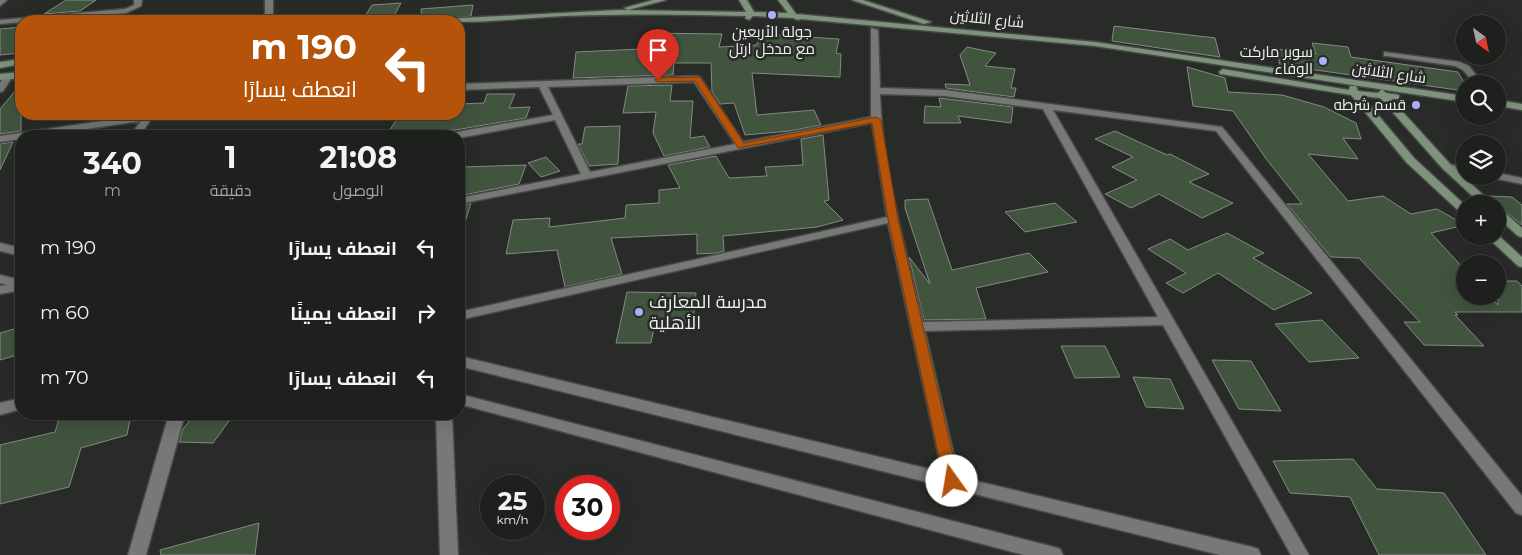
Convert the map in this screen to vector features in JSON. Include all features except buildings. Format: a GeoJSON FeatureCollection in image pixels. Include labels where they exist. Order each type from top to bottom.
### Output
{"type":"FeatureCollection","features":[{"type":"Feature","properties":{"kind":"main road"},"geometry":{"type":"LineString","coordinates":[[602,14],[662,0]]}},
{"type":"Feature","properties":{"kind":"main road"},"geometry":{"type":"LineString","coordinates":[[743,0],[749,17]]}},
{"type":"Feature","properties":{"kind":"main road"},"geometry":{"type":"LineString","coordinates":[[782,0],[794,16],[811,24]]}},
{"type":"Feature","properties":{"kind":"main road"},"geometry":{"type":"LineString","coordinates":[[856,0],[961,31]]}},
{"type":"Feature","properties":{"kind":"main road","name":"شارع الثلاثين"},"geometry":{"type":"LineString","coordinates":[[465,20],[602,14],[749,17],[874,30],[979,38],[1090,51],[1352,88],[1456,98]]}},
{"type":"Feature","properties":{"kind":"main road","name":"شارع الثلاثين"},"geometry":{"type":"LineString","coordinates":[[585,22],[794,16],[1095,44],[1352,88]]}},
{"type":"Feature","properties":{"kind":"main road"},"geometry":{"type":"LineString","coordinates":[[465,28],[478,28]]}},
{"type":"Feature","properties":{"kind":"main road"},"geometry":{"type":"LineString","coordinates":[[0,64],[15,63]]}},
{"type":"Feature","properties":{"kind":"main road"},"geometry":{"type":"LineString","coordinates":[[1352,88],[1411,162],[1456,203]]}},
{"type":"Feature","properties":{"kind":"main road"},"geometry":{"type":"LineString","coordinates":[[1382,91],[1447,167],[1478,195]]}},
{"type":"Feature","properties":{"kind":"main road","name":"شارع الثلاثين"},"geometry":{"type":"LineString","coordinates":[[1382,91],[1456,105]]}},
{"type":"Feature","properties":{"kind":"main road"},"geometry":{"type":"LineString","coordinates":[[1506,104],[1522,107]]}},
{"type":"Feature","properties":{"kind":"main road"},"geometry":{"type":"LineString","coordinates":[[1506,113],[1522,116]]}},
{"type":"Feature","properties":{"kind":"main road"},"geometry":{"type":"LineString","coordinates":[[1506,219],[1522,234]]}},
{"type":"Feature","properties":{"kind":"main road"},"geometry":{"type":"LineString","coordinates":[[1502,245],[1522,263]]}},
{"type":"Feature","properties":{"kind":"street"},"geometry":{"type":"LineString","coordinates":[[0,4],[3,0]]}},
{"type":"Feature","properties":{"kind":"street"},"geometry":{"type":"LineString","coordinates":[[80,15],[126,11],[137,6],[138,0]]}},
{"type":"Feature","properties":{"kind":"street"},"geometry":{"type":"LineString","coordinates":[[269,0],[269,15]]}},
{"type":"Feature","properties":{"kind":"street"},"geometry":{"type":"LineString","coordinates":[[0,22],[15,21]]}},
{"type":"Feature","properties":{"kind":"street"},"geometry":{"type":"LineString","coordinates":[[874,30],[876,120],[893,219],[952,481]]}},
{"type":"Feature","properties":{"kind":"street"},"geometry":{"type":"LineString","coordinates":[[0,89],[4,77]]}},
{"type":"Feature","properties":{"kind":"street"},"geometry":{"type":"LineString","coordinates":[[465,87],[697,79],[741,146]]}},
{"type":"Feature","properties":{"kind":"street"},"geometry":{"type":"LineString","coordinates":[[542,84],[587,176]]}},
{"type":"Feature","properties":{"kind":"street"},"geometry":{"type":"LineString","coordinates":[[875,91],[945,93],[1219,129],[1522,508]]}},
{"type":"Feature","properties":{"kind":"street"},"geometry":{"type":"LineString","coordinates":[[1046,106],[1300,555]]}},
{"type":"Feature","properties":{"kind":"street"},"geometry":{"type":"LineString","coordinates":[[465,134],[558,117]]}},
{"type":"Feature","properties":{"kind":"street"},"geometry":{"type":"LineString","coordinates":[[56,130],[127,120]]}},
{"type":"Feature","properties":{"kind":"street"},"geometry":{"type":"LineString","coordinates":[[465,200],[876,120]]}},
{"type":"Feature","properties":{"kind":"street"},"geometry":{"type":"LineString","coordinates":[[0,138],[15,136]]}},
{"type":"Feature","properties":{"kind":"street"},"geometry":{"type":"LineString","coordinates":[[1447,167],[1456,168]]}},
{"type":"Feature","properties":{"kind":"street"},"geometry":{"type":"LineString","coordinates":[[1506,178],[1522,182]]}},
{"type":"Feature","properties":{"kind":"street"},"geometry":{"type":"LineString","coordinates":[[465,315],[893,219]]}},
{"type":"Feature","properties":{"kind":"street"},"geometry":{"type":"LineString","coordinates":[[0,247],[15,251]]}},
{"type":"Feature","properties":{"kind":"street"},"geometry":{"type":"LineString","coordinates":[[0,278],[15,283]]}},
{"type":"Feature","properties":{"kind":"street"},"geometry":{"type":"LineString","coordinates":[[0,290],[15,286]]}},
{"type":"Feature","properties":{"kind":"street"},"geometry":{"type":"LineString","coordinates":[[917,327],[1168,322]]}},
{"type":"Feature","properties":{"kind":"street"},"geometry":{"type":"LineString","coordinates":[[465,362],[1252,555]]}},
{"type":"Feature","properties":{"kind":"street"},"geometry":{"type":"LineString","coordinates":[[465,401],[1054,555]]}},
{"type":"Feature","properties":{"kind":"street"},"geometry":{"type":"LineString","coordinates":[[0,409],[15,405]]}},
{"type":"Feature","properties":{"kind":"street"},"geometry":{"type":"LineString","coordinates":[[137,555],[175,420]]}},
{"type":"Feature","properties":{"kind":"street"},"geometry":{"type":"LineString","coordinates":[[444,420],[449,555]]}},
{"type":"Feature","properties":{"kind":"lane"},"geometry":{"type":"LineString","coordinates":[[1387,54],[1457,64],[1466,68],[1472,75]]}},
{"type":"Feature","properties":{"kind":"place","name":"جولة الأربعين مع مدخل ارتل"},"geometry":{"type":"Point","coordinates":[772,15]}},
{"type":"Feature","properties":{"kind":"place","name":"سوبر ماركت الوفاء"},"geometry":{"type":"Point","coordinates":[1323,61]}},
{"type":"Feature","properties":{"kind":"place","name":"قسم شرطه"},"geometry":{"type":"Point","coordinates":[1416,105]}},
{"type":"Feature","properties":{"kind":"place","name":"مدرسة المعارف الأهلية"},"geometry":{"type":"Point","coordinates":[639,312]}},
{"type":"Feature","properties":{"kind":"route"},"geometry":{"type":"LineString","coordinates":[[658,80],[697,79],[741,146],[876,120],[893,219],[952,481]]}}]}
